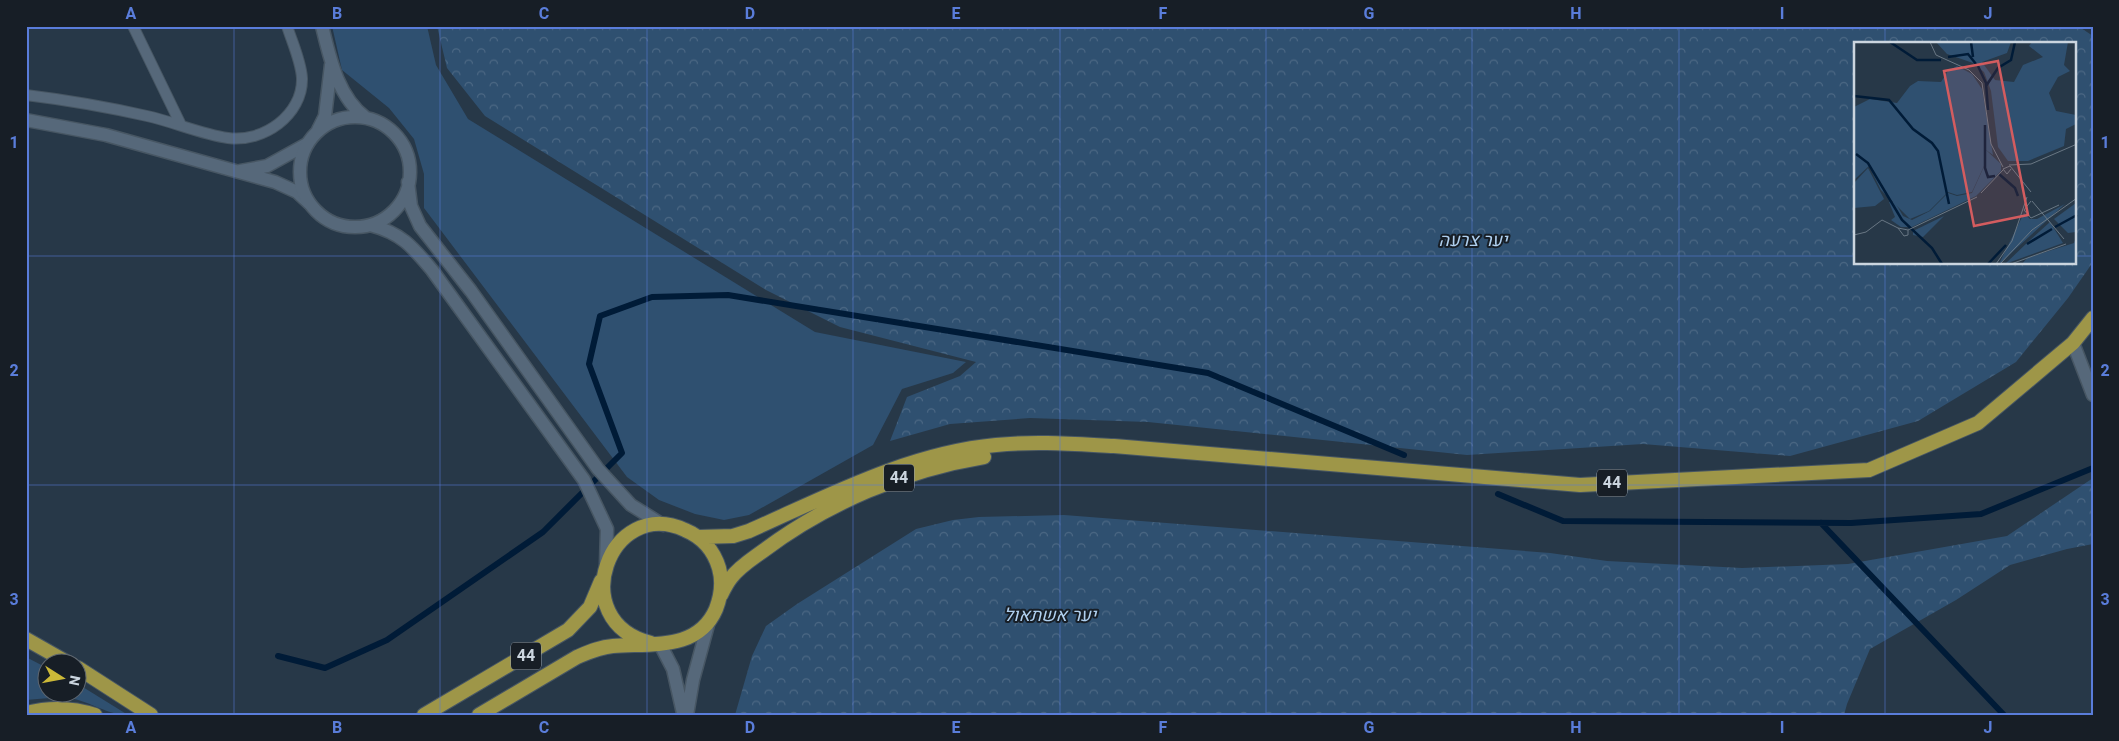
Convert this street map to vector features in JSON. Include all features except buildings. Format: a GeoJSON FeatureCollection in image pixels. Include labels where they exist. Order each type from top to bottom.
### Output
{"type":"FeatureCollection","features":[{"type":"Feature","properties":{"kind":"highway","name":"44"},"geometry":{"type":"LineString","coordinates":[[699,537],[732,536],[749,531],[848,486],[903,466],[944,454],[994,445],[1039,442],[1114,446],[1580,485],[1869,470],[1978,423],[2073,343],[2093,318]]}},
{"type":"Feature","properties":{"kind":"highway","name":"44"},"geometry":{"type":"LineString","coordinates":[[479,715],[584,654],[608,647],[655,644],[687,639],[709,622],[720,596],[732,577],[775,542],[820,514],[900,478],[937,466],[1007,453],[1114,446]]}},
{"type":"Feature","properties":{"kind":"highway","name":"44"},"geometry":{"type":"LineString","coordinates":[[424,715],[573,626],[592,602],[615,547],[629,535],[645,527],[664,525],[683,528],[699,537],[711,551],[719,568],[721,577],[720,596]]}},
{"type":"Feature","properties":{"kind":"highway"},"geometry":{"type":"LineString","coordinates":[[605,569],[604,601],[612,618],[632,637],[655,644]]}},
{"type":"Feature","properties":{"kind":"highway"},"geometry":{"type":"LineString","coordinates":[[26,639],[52,654]]}},
{"type":"Feature","properties":{"kind":"highway"},"geometry":{"type":"LineString","coordinates":[[88,674],[151,715]]}},
{"type":"Feature","properties":{"kind":"highway"},"geometry":{"type":"LineString","coordinates":[[26,713],[61,708],[95,715]]}},
{"type":"Feature","properties":{"kind":"street"},"geometry":{"type":"LineString","coordinates":[[322,26],[331,62],[348,98],[359,113],[389,128],[400,141],[409,164],[408,182],[411,206],[420,226],[471,291],[598,470],[637,509],[664,525]]}},
{"type":"Feature","properties":{"kind":"street"},"geometry":{"type":"LineString","coordinates":[[309,202],[300,179],[301,161],[307,144],[323,122],[331,62]]}},
{"type":"Feature","properties":{"kind":"street"},"geometry":{"type":"LineString","coordinates":[[317,131],[339,119],[356,116],[366,118]]}},
{"type":"Feature","properties":{"kind":"street"},"geometry":{"type":"LineString","coordinates":[[26,120],[106,135],[282,184],[297,192],[320,215],[335,224],[353,227],[370,224],[385,217],[398,206],[408,182]]}},
{"type":"Feature","properties":{"kind":"street"},"geometry":{"type":"LineString","coordinates":[[234,172],[267,166],[307,144]]}},
{"type":"Feature","properties":{"kind":"street"},"geometry":{"type":"LineString","coordinates":[[370,224],[396,234],[428,264],[584,480],[607,529],[605,569]]}},
{"type":"Feature","properties":{"kind":"street"},"geometry":{"type":"LineString","coordinates":[[2073,343],[2093,395]]}},
{"type":"Feature","properties":{"kind":"street"},"geometry":{"type":"LineString","coordinates":[[685,715],[709,622]]}},
{"type":"Feature","properties":{"kind":"street"},"geometry":{"type":"LineString","coordinates":[[655,644],[673,669],[685,715]]}},
{"type":"Feature","properties":{"kind":"lane"},"geometry":{"type":"LineString","coordinates":[[133,26],[182,125]]}},
{"type":"Feature","properties":{"kind":"lane"},"geometry":{"type":"LineString","coordinates":[[26,95],[118,110],[228,138],[242,138],[267,131],[294,107],[302,86],[302,75],[288,26]]}},
{"type":"Feature","properties":{"kind":"green space"},"geometry":{"type":"Polygon","coordinates":[[[332,26],[427,26],[436,65],[468,119],[815,332],[966,362],[953,373],[902,389],[873,445],[749,515],[724,520],[695,514],[659,500],[627,477],[424,208],[424,174],[414,139],[389,108],[342,70],[332,26]]]}},
{"type":"Feature","properties":{"kind":"green space","name":"יער צרעה"},"geometry":{"type":"Polygon","coordinates":[[[437,26],[2078,26],[2093,36],[2093,262],[2068,298],[2016,362],[1918,421],[1790,456],[1643,444],[1467,455],[1148,422],[1030,418],[950,424],[890,441],[907,397],[960,376],[976,362],[840,327],[766,290],[485,116],[447,68],[437,26]]]}},
{"type":"Feature","properties":{"kind":"green space","name":"יער אשתאול"},"geometry":{"type":"Polygon","coordinates":[[[2093,478],[2093,544],[2067,549],[2010,565],[1956,600],[1870,649],[1844,715],[735,715],[752,656],[766,626],[797,604],[916,529],[953,520],[979,517],[1064,515],[1550,553],[1607,561],[1742,568],[1848,564],[2007,536],[2093,478]]]}},
{"type":"Feature","properties":{"kind":"green space"},"geometry":{"type":"Polygon","coordinates":[[[26,657],[38,663],[38,699],[26,700],[26,657]]]}},
{"type":"Feature","properties":{"kind":"green space"},"geometry":{"type":"Polygon","coordinates":[[[88,690],[128,715],[113,713],[88,704],[88,690]]]}},
{"type":"Feature","properties":{"kind":"waterway"},"geometry":{"type":"LineString","coordinates":[[278,656],[325,668],[387,640],[543,532],[622,453],[589,364],[600,316],[652,297],[728,295],[1208,373],[1404,455]]}},
{"type":"Feature","properties":{"kind":"waterway"},"geometry":{"type":"LineString","coordinates":[[1498,494],[1563,521],[1851,523],[1981,514],[2093,468]]}},
{"type":"Feature","properties":{"kind":"waterway"},"geometry":{"type":"LineString","coordinates":[[1821,523],[2004,715]]}}]}
